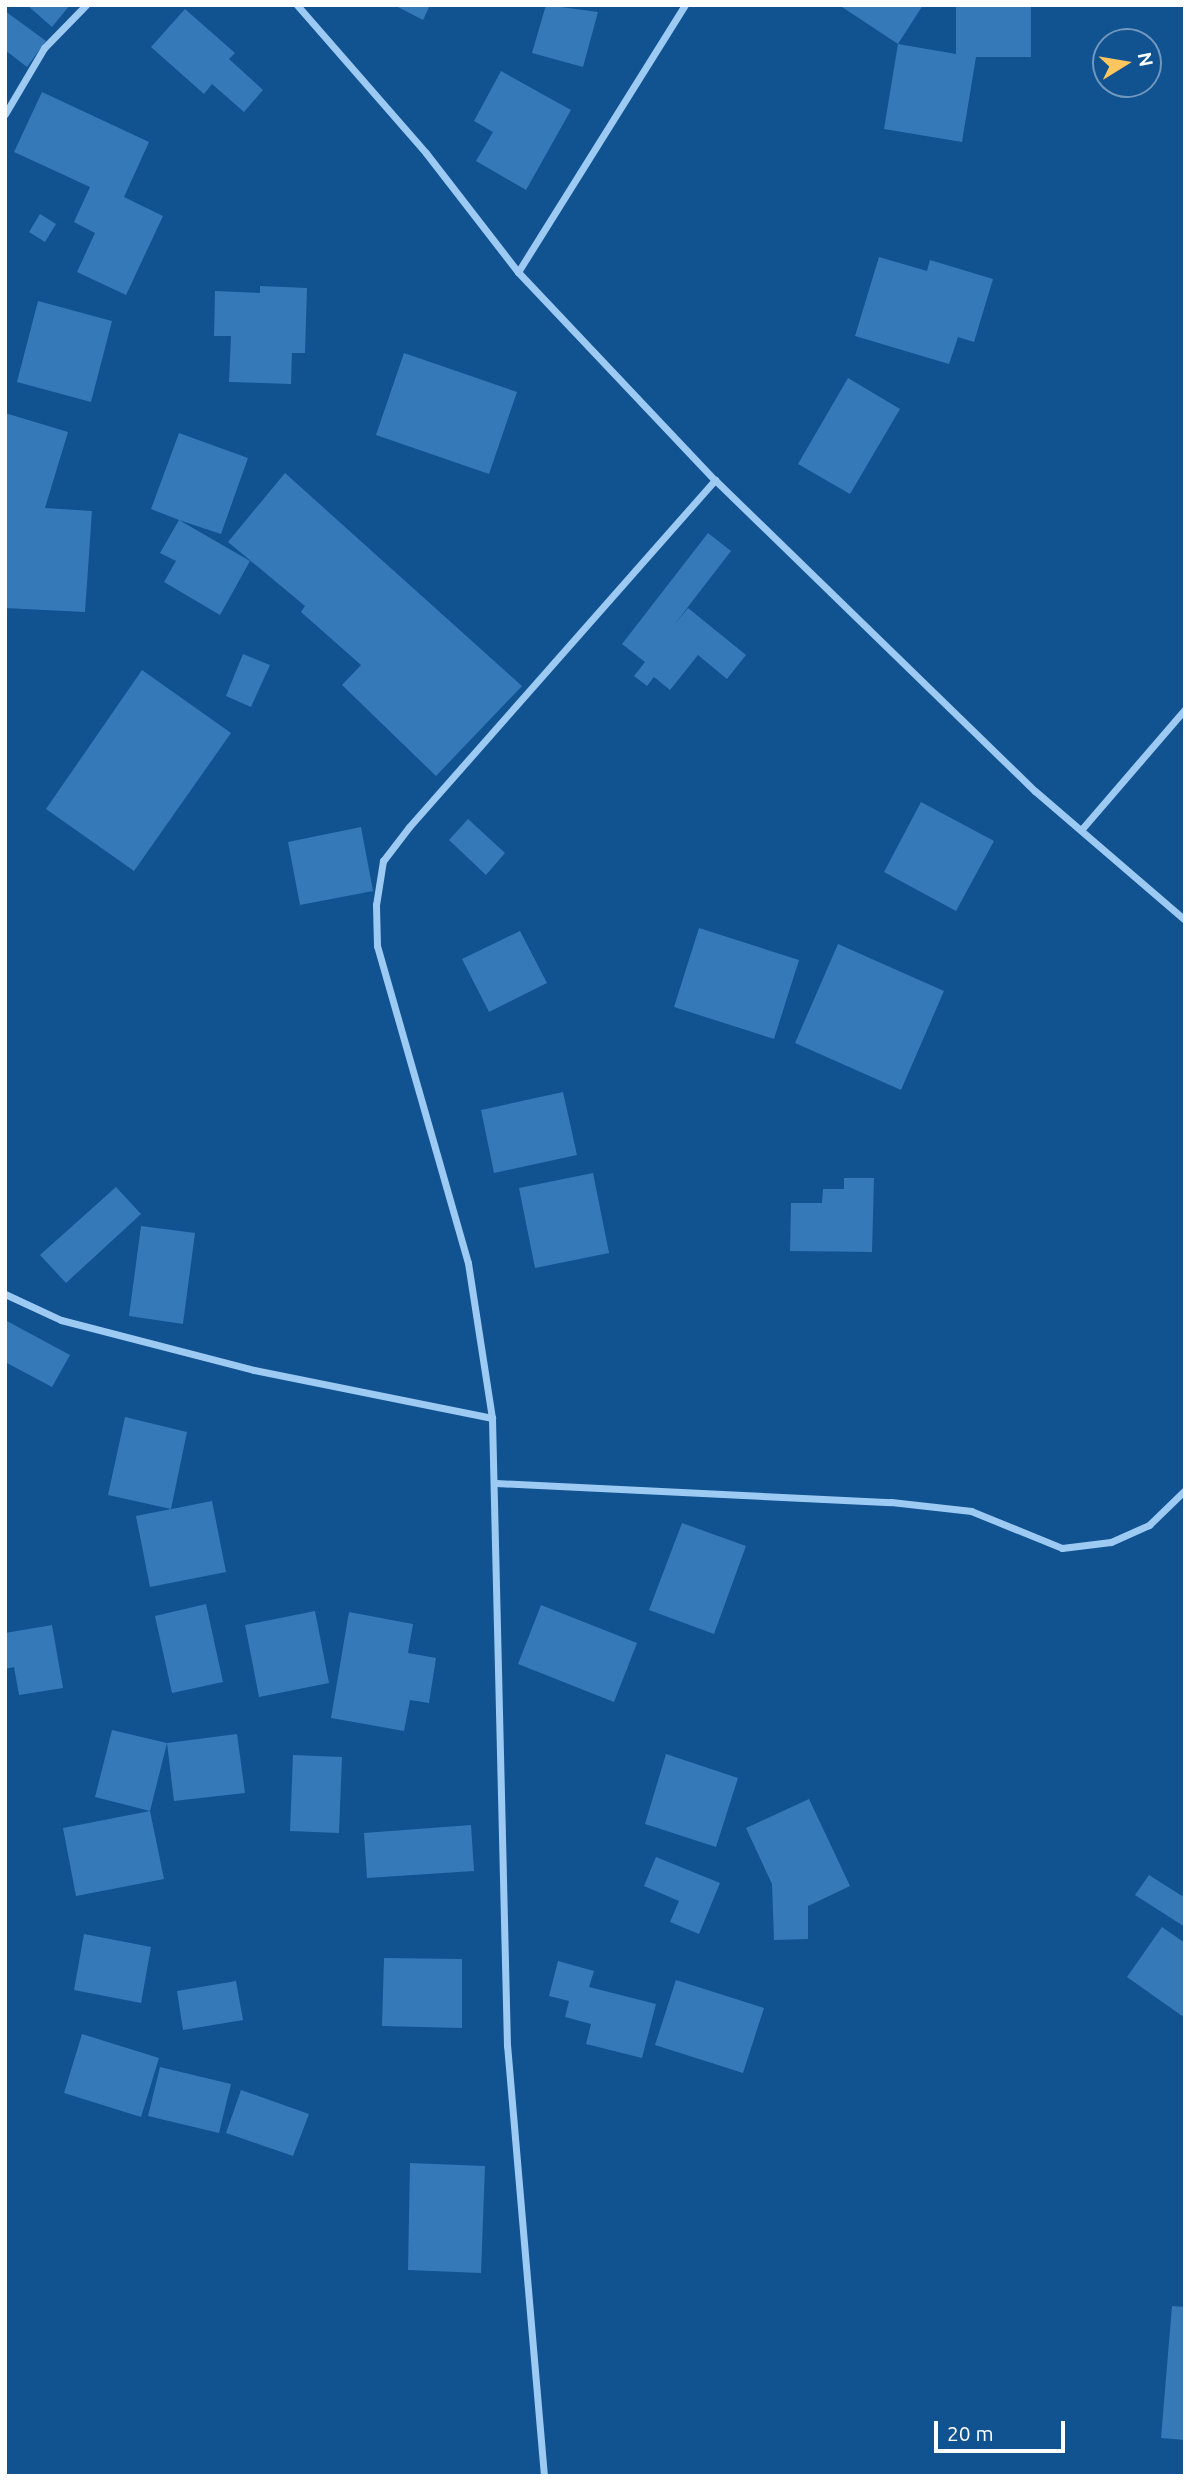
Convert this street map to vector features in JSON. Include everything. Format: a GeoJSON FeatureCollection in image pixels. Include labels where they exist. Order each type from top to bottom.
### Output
{"type":"FeatureCollection","features":[{"type":"Feature","properties":{"kind":"street"},"geometry":{"type":"LineString","coordinates":[[5,114],[44,48],[86,5]]}},
{"type":"Feature","properties":{"kind":"street"},"geometry":{"type":"LineString","coordinates":[[297,5],[426,153],[518,272],[715,480],[1081,830],[1185,920]]}},
{"type":"Feature","properties":{"kind":"street"},"geometry":{"type":"LineString","coordinates":[[518,272],[685,5]]}},
{"type":"Feature","properties":{"kind":"street"},"geometry":{"type":"LineString","coordinates":[[544,2476],[507,2046],[496,1483],[492,1418],[468,1263],[377,946],[383,861],[715,480]]}},
{"type":"Feature","properties":{"kind":"street"},"geometry":{"type":"LineString","coordinates":[[1081,830],[1185,709]]}},
{"type":"Feature","properties":{"kind":"street"},"geometry":{"type":"LineString","coordinates":[[5,1294],[61,1320],[215,1360],[492,1418]]}},
{"type":"Feature","properties":{"kind":"street"},"geometry":{"type":"LineString","coordinates":[[496,1483],[891,1502],[971,1511],[1062,1548],[1111,1542],[1149,1525],[1185,1490]]}},
{"type":"Feature","properties":{"kind":"building"},"geometry":{"type":"Polygon","coordinates":[[[27,5],[70,5],[52,27],[27,5]]]}},
{"type":"Feature","properties":{"kind":"building"},"geometry":{"type":"Polygon","coordinates":[[[394,5],[430,5],[423,20],[394,5]]]}},
{"type":"Feature","properties":{"kind":"building"},"geometry":{"type":"Polygon","coordinates":[[[546,5],[598,12],[583,67],[532,53],[546,5]]]}},
{"type":"Feature","properties":{"kind":"building"},"geometry":{"type":"Polygon","coordinates":[[[839,5],[923,5],[898,44],[839,5]]]}},
{"type":"Feature","properties":{"kind":"building"},"geometry":{"type":"Polygon","coordinates":[[[956,5],[1031,5],[1031,57],[976,57],[962,142],[884,129],[898,44],[956,54],[956,5]]]}},
{"type":"Feature","properties":{"kind":"building"},"geometry":{"type":"Polygon","coordinates":[[[185,9],[235,53],[229,59],[263,90],[244,112],[212,84],[204,94],[151,47],[185,9]]]}},
{"type":"Feature","properties":{"kind":"building"},"geometry":{"type":"Polygon","coordinates":[[[5,11],[46,41],[27,67],[5,50],[5,11]]]}},
{"type":"Feature","properties":{"kind":"building"},"geometry":{"type":"Polygon","coordinates":[[[501,71],[571,110],[526,190],[476,161],[493,132],[474,121],[501,71]]]}},
{"type":"Feature","properties":{"kind":"building"},"geometry":{"type":"Polygon","coordinates":[[[42,92],[149,142],[124,197],[163,216],[126,295],[77,272],[95,233],[74,222],[90,187],[14,152],[42,92]]]}},
{"type":"Feature","properties":{"kind":"building"},"geometry":{"type":"Polygon","coordinates":[[[40,214],[56,224],[45,242],[29,232],[40,214]]]}},
{"type":"Feature","properties":{"kind":"building"},"geometry":{"type":"Polygon","coordinates":[[[879,257],[927,271],[930,260],[993,279],[974,342],[958,337],[949,364],[855,336],[879,257]]]}},
{"type":"Feature","properties":{"kind":"building"},"geometry":{"type":"Polygon","coordinates":[[[260,286],[307,288],[305,353],[292,353],[291,384],[229,382],[231,336],[214,336],[215,291],[260,293],[260,286]]]}},
{"type":"Feature","properties":{"kind":"building"},"geometry":{"type":"Polygon","coordinates":[[[38,301],[112,321],[91,402],[17,382],[38,301]]]}},
{"type":"Feature","properties":{"kind":"building"},"geometry":{"type":"Polygon","coordinates":[[[404,353],[517,392],[489,474],[376,435],[404,353]]]}},
{"type":"Feature","properties":{"kind":"building"},"geometry":{"type":"Polygon","coordinates":[[[848,378],[900,409],[850,494],[798,464],[848,378]]]}},
{"type":"Feature","properties":{"kind":"building"},"geometry":{"type":"Polygon","coordinates":[[[5,413],[68,432],[45,508],[92,511],[85,612],[5,608],[5,413]]]}},
{"type":"Feature","properties":{"kind":"building"},"geometry":{"type":"Polygon","coordinates":[[[179,433],[248,458],[221,534],[151,509],[179,433]]]}},
{"type":"Feature","properties":{"kind":"building"},"geometry":{"type":"Polygon","coordinates":[[[285,473],[522,686],[436,776],[342,685],[361,665],[301,612],[305,606],[228,542],[285,473]]]}},
{"type":"Feature","properties":{"kind":"building"},"geometry":{"type":"Polygon","coordinates":[[[179,520],[250,561],[220,615],[164,582],[176,561],[160,553],[179,520]]]}},
{"type":"Feature","properties":{"kind":"building"},"geometry":{"type":"Polygon","coordinates":[[[708,533],[731,551],[674,625],[688,608],[746,655],[727,679],[698,655],[670,690],[654,677],[647,686],[634,676],[645,662],[622,644],[708,533]]]}},
{"type":"Feature","properties":{"kind":"building"},"geometry":{"type":"Polygon","coordinates":[[[243,654],[270,665],[251,707],[226,696],[243,654]]]}},
{"type":"Feature","properties":{"kind":"building"},"geometry":{"type":"Polygon","coordinates":[[[142,670],[231,733],[134,871],[46,809],[142,670]]]}},
{"type":"Feature","properties":{"kind":"building"},"geometry":{"type":"Polygon","coordinates":[[[921,802],[994,841],[956,911],[884,872],[921,802]]]}},
{"type":"Feature","properties":{"kind":"building"},"geometry":{"type":"Polygon","coordinates":[[[468,819],[505,853],[486,875],[449,840],[468,819]]]}},
{"type":"Feature","properties":{"kind":"building"},"geometry":{"type":"Polygon","coordinates":[[[361,827],[373,891],[300,905],[288,842],[361,827]]]}},
{"type":"Feature","properties":{"kind":"building"},"geometry":{"type":"Polygon","coordinates":[[[699,928],[799,960],[774,1039],[674,1007],[699,928]]]}},
{"type":"Feature","properties":{"kind":"building"},"geometry":{"type":"Polygon","coordinates":[[[520,931],[547,983],[489,1012],[462,959],[520,931]]]}},
{"type":"Feature","properties":{"kind":"building"},"geometry":{"type":"Polygon","coordinates":[[[838,944],[944,991],[901,1090],[795,1043],[838,944]]]}},
{"type":"Feature","properties":{"kind":"building"},"geometry":{"type":"Polygon","coordinates":[[[563,1092],[577,1155],[494,1173],[481,1110],[563,1092]]]}},
{"type":"Feature","properties":{"kind":"building"},"geometry":{"type":"Polygon","coordinates":[[[593,1173],[609,1253],[535,1268],[519,1188],[593,1173]]]}},
{"type":"Feature","properties":{"kind":"building"},"geometry":{"type":"Polygon","coordinates":[[[844,1178],[874,1178],[872,1252],[790,1251],[791,1203],[822,1203],[823,1189],[844,1189],[844,1178]]]}},
{"type":"Feature","properties":{"kind":"building"},"geometry":{"type":"Polygon","coordinates":[[[116,1187],[141,1214],[66,1283],[40,1255],[116,1187]]]}},
{"type":"Feature","properties":{"kind":"building"},"geometry":{"type":"Polygon","coordinates":[[[141,1226],[195,1233],[183,1324],[129,1316],[141,1226]]]}},
{"type":"Feature","properties":{"kind":"building"},"geometry":{"type":"Polygon","coordinates":[[[5,1320],[70,1355],[52,1387],[5,1362],[5,1320]]]}},
{"type":"Feature","properties":{"kind":"building"},"geometry":{"type":"Polygon","coordinates":[[[125,1417],[187,1432],[171,1509],[108,1495],[125,1417]]]}},
{"type":"Feature","properties":{"kind":"building"},"geometry":{"type":"Polygon","coordinates":[[[212,1501],[226,1572],[150,1587],[136,1516],[212,1501]]]}},
{"type":"Feature","properties":{"kind":"building"},"geometry":{"type":"Polygon","coordinates":[[[682,1523],[746,1546],[714,1634],[649,1610],[682,1523]]]}},
{"type":"Feature","properties":{"kind":"building"},"geometry":{"type":"Polygon","coordinates":[[[206,1604],[223,1682],[172,1693],[155,1616],[206,1604]]]}},
{"type":"Feature","properties":{"kind":"building"},"geometry":{"type":"Polygon","coordinates":[[[541,1605],[637,1643],[614,1702],[518,1664],[541,1605]]]}},
{"type":"Feature","properties":{"kind":"building"},"geometry":{"type":"Polygon","coordinates":[[[315,1611],[329,1683],[259,1697],[245,1625],[315,1611]]]}},
{"type":"Feature","properties":{"kind":"building"},"geometry":{"type":"Polygon","coordinates":[[[349,1612],[413,1624],[408,1653],[436,1658],[429,1703],[410,1700],[404,1731],[331,1718],[349,1612]]]}},
{"type":"Feature","properties":{"kind":"building"},"geometry":{"type":"Polygon","coordinates":[[[52,1625],[63,1688],[19,1695],[14,1667],[5,1669],[5,1633],[52,1625]]]}},
{"type":"Feature","properties":{"kind":"building"},"geometry":{"type":"Polygon","coordinates":[[[112,1730],[167,1743],[150,1811],[95,1797],[112,1730]]]}},
{"type":"Feature","properties":{"kind":"building"},"geometry":{"type":"Polygon","coordinates":[[[237,1734],[245,1793],[174,1801],[167,1743],[237,1734]]]}},
{"type":"Feature","properties":{"kind":"building"},"geometry":{"type":"Polygon","coordinates":[[[666,1754],[738,1778],[716,1847],[645,1824],[666,1754]]]}},
{"type":"Feature","properties":{"kind":"building"},"geometry":{"type":"Polygon","coordinates":[[[293,1755],[342,1757],[339,1833],[290,1831],[293,1755]]]}},
{"type":"Feature","properties":{"kind":"building"},"geometry":{"type":"Polygon","coordinates":[[[809,1799],[850,1886],[808,1906],[808,1939],[774,1940],[772,1884],[746,1828],[809,1799]]]}},
{"type":"Feature","properties":{"kind":"building"},"geometry":{"type":"Polygon","coordinates":[[[150,1811],[164,1879],[76,1896],[63,1828],[150,1811]]]}},
{"type":"Feature","properties":{"kind":"building"},"geometry":{"type":"Polygon","coordinates":[[[471,1825],[474,1871],[367,1878],[364,1833],[471,1825]]]}},
{"type":"Feature","properties":{"kind":"building"},"geometry":{"type":"Polygon","coordinates":[[[656,1857],[720,1883],[699,1934],[670,1922],[679,1901],[644,1886],[656,1857]]]}},
{"type":"Feature","properties":{"kind":"building"},"geometry":{"type":"Polygon","coordinates":[[[1149,1875],[1182,1896],[1185,1891],[1185,1927],[1135,1895],[1149,1875]]]}},
{"type":"Feature","properties":{"kind":"building"},"geometry":{"type":"Polygon","coordinates":[[[1162,1927],[1185,1943],[1185,2018],[1127,1977],[1162,1927]]]}},
{"type":"Feature","properties":{"kind":"building"},"geometry":{"type":"Polygon","coordinates":[[[84,1934],[151,1947],[141,2003],[74,1990],[84,1934]]]}},
{"type":"Feature","properties":{"kind":"building"},"geometry":{"type":"Polygon","coordinates":[[[384,1958],[462,1959],[462,2028],[382,2026],[384,1958]]]}},
{"type":"Feature","properties":{"kind":"building"},"geometry":{"type":"Polygon","coordinates":[[[558,1961],[594,1971],[589,1987],[656,2004],[642,2058],[586,2044],[591,2024],[565,2017],[569,2001],[549,1996],[558,1961]]]}},
{"type":"Feature","properties":{"kind":"building"},"geometry":{"type":"Polygon","coordinates":[[[676,1980],[764,2008],[743,2073],[655,2045],[676,1980]]]}},
{"type":"Feature","properties":{"kind":"building"},"geometry":{"type":"Polygon","coordinates":[[[236,1981],[243,2020],[183,2030],[177,1991],[236,1981]]]}},
{"type":"Feature","properties":{"kind":"building"},"geometry":{"type":"Polygon","coordinates":[[[82,2034],[159,2058],[141,2117],[64,2093],[82,2034]]]}},
{"type":"Feature","properties":{"kind":"building"},"geometry":{"type":"Polygon","coordinates":[[[160,2067],[231,2084],[219,2133],[148,2116],[160,2067]]]}},
{"type":"Feature","properties":{"kind":"building"},"geometry":{"type":"Polygon","coordinates":[[[241,2090],[309,2114],[293,2156],[226,2133],[241,2090]]]}},
{"type":"Feature","properties":{"kind":"building"},"geometry":{"type":"Polygon","coordinates":[[[410,2163],[485,2166],[481,2273],[408,2270],[410,2163]]]}},
{"type":"Feature","properties":{"kind":"building"},"geometry":{"type":"Polygon","coordinates":[[[1172,2306],[1185,2307],[1185,2440],[1161,2438],[1172,2306]]]}}]}
